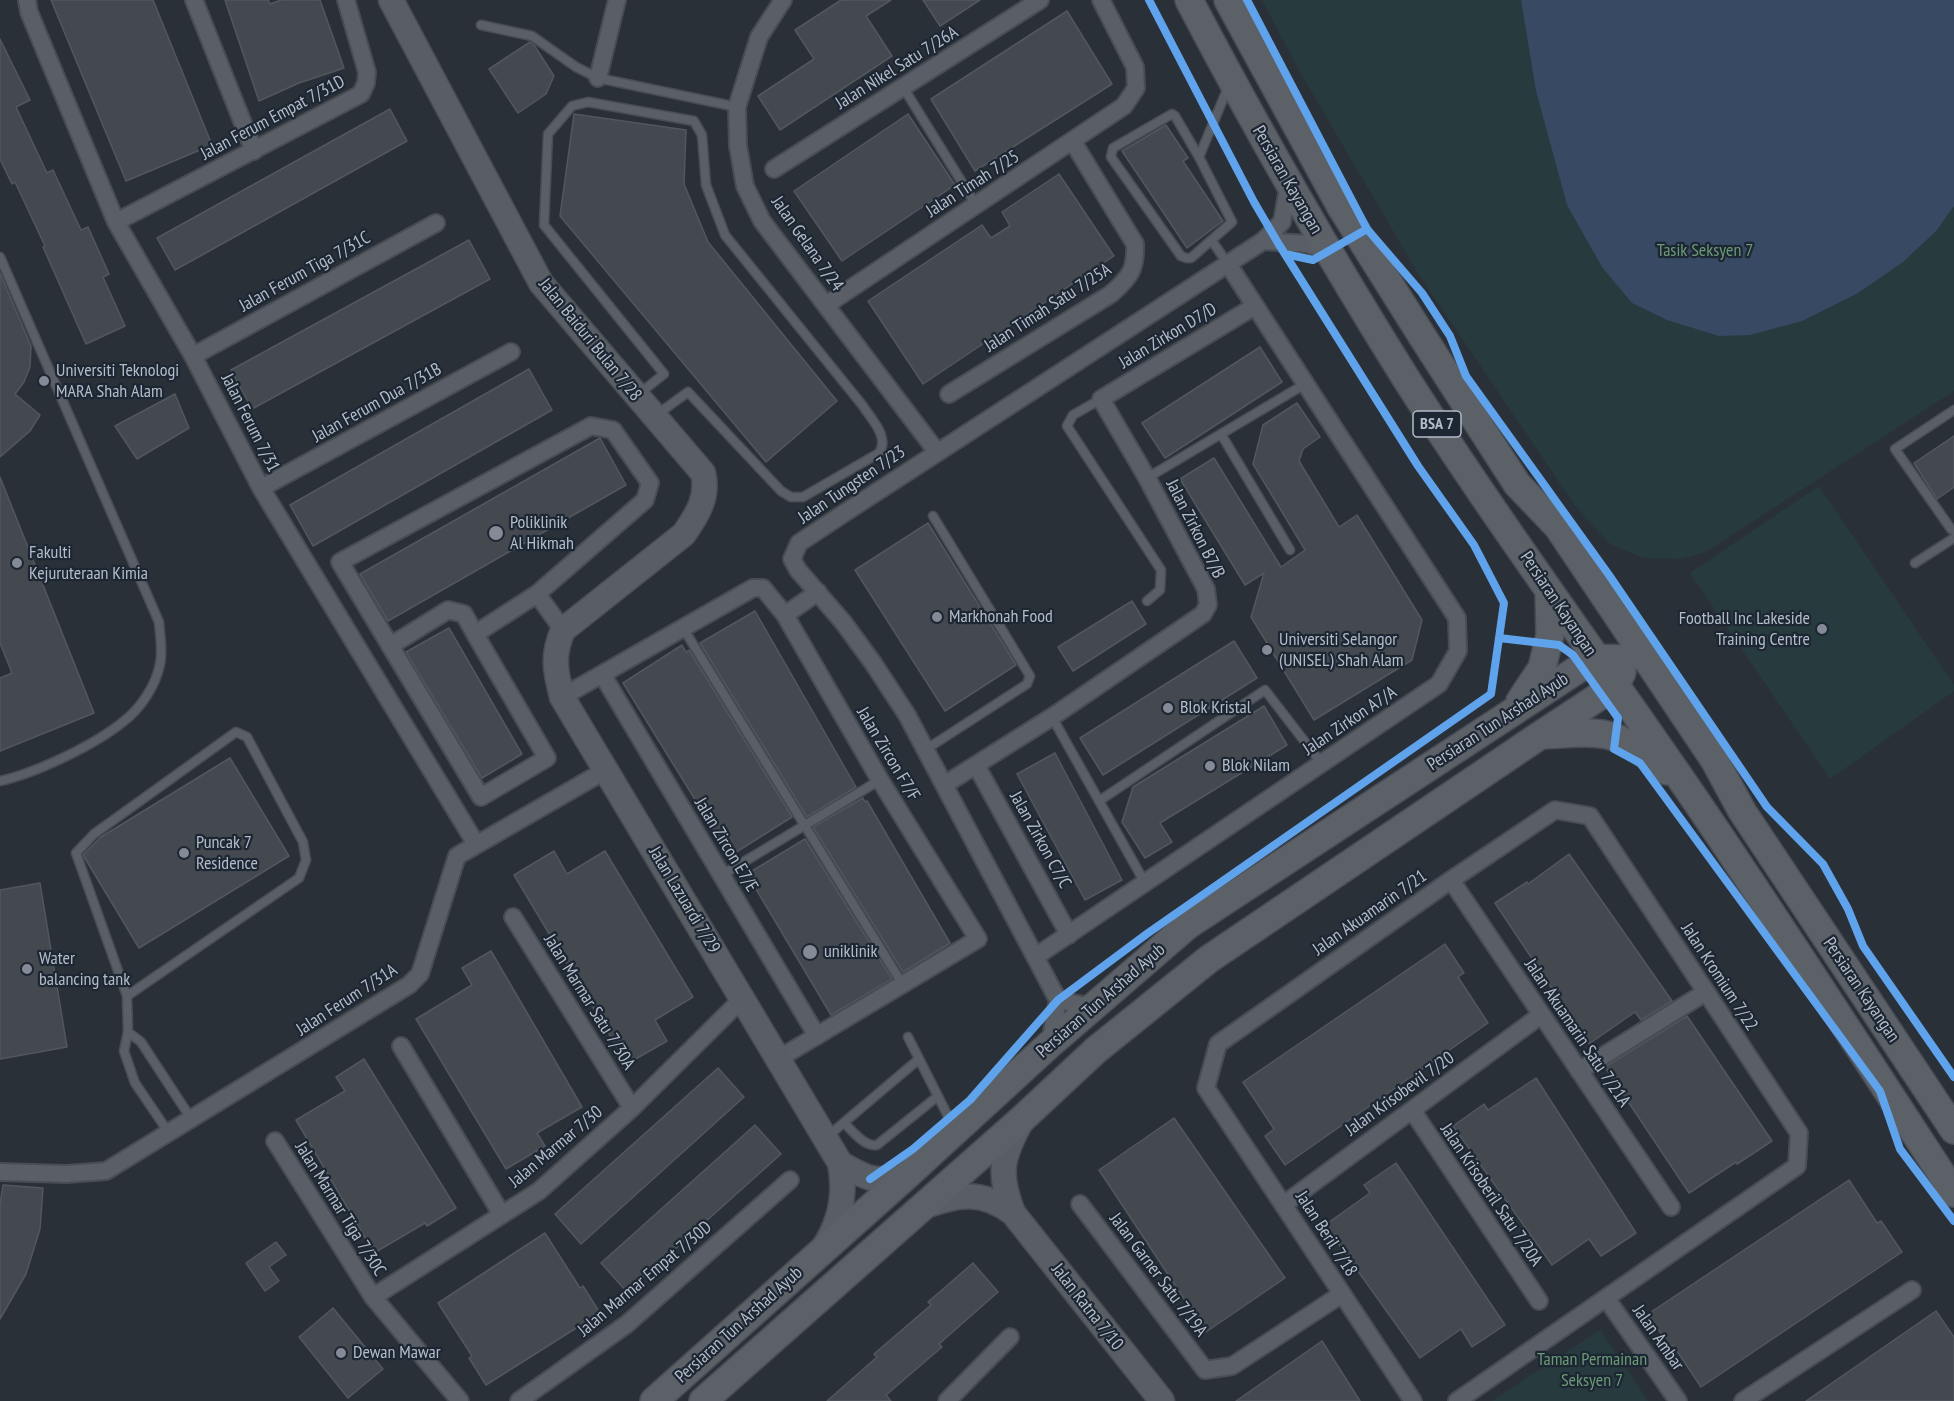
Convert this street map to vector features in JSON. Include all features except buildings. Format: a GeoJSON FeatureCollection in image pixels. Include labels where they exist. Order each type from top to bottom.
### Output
{"type":"FeatureCollection","features":[{"type":"Feature","properties":{"kind":"main road","name":"Persiaran Kayangan"},"geometry":{"type":"LineString","coordinates":[[1189,0],[1231,81],[1329,252],[1406,379],[1549,592],[1684,784],[1954,1193]]}},
{"type":"Feature","properties":{"kind":"main road","name":"Persiaran Kayangan"},"geometry":{"type":"LineString","coordinates":[[1228,0],[1341,207],[1517,484],[1558,527],[1715,760],[1742,811],[1954,1130]]}},
{"type":"Feature","properties":{"kind":"main road"},"geometry":{"type":"LineString","coordinates":[[1517,484],[1545,538],[1697,762],[1742,811]]}},
{"type":"Feature","properties":{"kind":"main road"},"geometry":{"type":"LineString","coordinates":[[1515,710],[1542,668],[1550,635],[1549,592]]}},
{"type":"Feature","properties":{"kind":"main road"},"geometry":{"type":"LineString","coordinates":[[1595,658],[1627,659]]}},
{"type":"Feature","properties":{"kind":"main road","name":"Persiaran Tun Arshad Ayub"},"geometry":{"type":"LineString","coordinates":[[654,1401],[905,1178],[1049,1045],[1188,925],[1595,658]]}},
{"type":"Feature","properties":{"kind":"main road"},"geometry":{"type":"LineString","coordinates":[[1615,686],[1627,659]]}},
{"type":"Feature","properties":{"kind":"main road","name":"Persiaran Tun Arshad Ayub"},"geometry":{"type":"LineString","coordinates":[[704,1401],[1022,1119],[1096,1050],[1209,958],[1615,686]]}},
{"type":"Feature","properties":{"kind":"main road"},"geometry":{"type":"LineString","coordinates":[[1539,735],[1607,735],[1647,756],[1684,784]]}},
{"type":"Feature","properties":{"kind":"street","name":"Jalan Ferum 7/31"},"geometry":{"type":"LineString","coordinates":[[27,0],[29,12],[116,222],[193,356],[261,488],[476,844]]}},
{"type":"Feature","properties":{"kind":"street"},"geometry":{"type":"LineString","coordinates":[[194,0],[254,151]]}},
{"type":"Feature","properties":{"kind":"street","name":"Jalan Ferum Empat 7/31D"},"geometry":{"type":"LineString","coordinates":[[116,222],[361,94],[366,83],[367,72],[346,0]]}},
{"type":"Feature","properties":{"kind":"street","name":"Jalan Baiduri Bulan 7/28"},"geometry":{"type":"LineString","coordinates":[[391,0],[541,284],[703,473],[706,484],[705,495],[696,517],[684,534],[563,630]]}},
{"type":"Feature","properties":{"kind":"street"},"geometry":{"type":"LineString","coordinates":[[598,78],[617,0]]}},
{"type":"Feature","properties":{"kind":"street","name":"Jalan Gelana 7/24"},"geometry":{"type":"LineString","coordinates":[[783,0],[759,37],[737,107],[738,146],[745,186],[762,221],[937,452]]}},
{"type":"Feature","properties":{"kind":"street","name":"Jalan Nikel Satu 7/26A"},"geometry":{"type":"LineString","coordinates":[[774,169],[1040,0]]}},
{"type":"Feature","properties":{"kind":"street","name":"Jalan Timah 7/25"},"geometry":{"type":"LineString","coordinates":[[826,305],[1124,106],[1136,88],[1135,67],[1101,0]]}},
{"type":"Feature","properties":{"kind":"street","name":"Jalan Timah Satu 7/25A"},"geometry":{"type":"LineString","coordinates":[[949,394],[1112,294],[1127,280],[1136,262],[1135,244],[1073,142]]}},
{"type":"Feature","properties":{"kind":"street","name":"Jalan Tungsten 7/23"},"geometry":{"type":"LineString","coordinates":[[1058,1000],[907,715],[843,622],[798,570],[792,559],[799,543],[1263,241],[1282,222],[1289,182]]}},
{"type":"Feature","properties":{"kind":"street","name":"Jalan Ferum Tiga 7/31C"},"geometry":{"type":"LineString","coordinates":[[193,356],[436,223]]}},
{"type":"Feature","properties":{"kind":"street"},"geometry":{"type":"LineString","coordinates":[[1263,241],[1308,243],[1329,252]]}},
{"type":"Feature","properties":{"kind":"street","name":"Jalan Zirkon A7/A"},"geometry":{"type":"LineString","coordinates":[[1035,957],[1439,684],[1458,651],[1458,618],[1228,264]]}},
{"type":"Feature","properties":{"kind":"street","name":"Jalan Zirkon D7/D"},"geometry":{"type":"LineString","coordinates":[[1101,399],[1255,306]]}},
{"type":"Feature","properties":{"kind":"street","name":"Jalan Ferum Dua 7/31B"},"geometry":{"type":"LineString","coordinates":[[261,488],[511,352]]}},
{"type":"Feature","properties":{"kind":"street","name":"Jalan Zirkon B7/B"},"geometry":{"type":"LineString","coordinates":[[1052,717],[1203,614],[1208,605],[1206,590],[1147,478],[1101,399]]}},
{"type":"Feature","properties":{"kind":"street"},"geometry":{"type":"LineString","coordinates":[[390,646],[448,610],[464,614],[475,634],[547,758],[481,797],[390,646],[340,562],[591,426],[613,430],[650,483],[645,500],[537,594],[475,634]]}},
{"type":"Feature","properties":{"kind":"street","name":"Jalan Zircon F7/F"},"geometry":{"type":"LineString","coordinates":[[562,697],[753,588],[763,588],[785,615],[880,780],[978,939],[778,1059]]}},
{"type":"Feature","properties":{"kind":"street"},"geometry":{"type":"LineString","coordinates":[[785,615],[818,592]]}},
{"type":"Feature","properties":{"kind":"street"},"geometry":{"type":"LineString","coordinates":[[537,594],[563,630]]}},
{"type":"Feature","properties":{"kind":"street","name":"Jalan Lazuardi 7/29"},"geometry":{"type":"LineString","coordinates":[[563,630],[554,658],[562,697],[840,1163]]}},
{"type":"Feature","properties":{"kind":"street","name":"Jalan Zircon E7/E"},"geometry":{"type":"LineString","coordinates":[[602,674],[817,1036]]}},
{"type":"Feature","properties":{"kind":"street"},"geometry":{"type":"LineString","coordinates":[[944,785],[1052,717]]}},
{"type":"Feature","properties":{"kind":"street","name":"Jalan Zirkon C7/C"},"geometry":{"type":"LineString","coordinates":[[976,765],[1069,934]]}},
{"type":"Feature","properties":{"kind":"street","name":"Jalan Ferum 7/31A"},"geometry":{"type":"LineString","coordinates":[[0,1172],[67,1174],[106,1171],[409,985],[420,974],[457,856],[606,770]]}},
{"type":"Feature","properties":{"kind":"street","name":"Jalan Akuamarin 7/21"},"geometry":{"type":"LineString","coordinates":[[1206,1088],[1218,1044],[1451,880],[1555,810],[1590,816]]}},
{"type":"Feature","properties":{"kind":"street","name":"Jalan Kromium 7/22"},"geometry":{"type":"LineString","coordinates":[[1590,816],[1799,1133],[1797,1166],[1606,1298]]}},
{"type":"Feature","properties":{"kind":"street","name":"Jalan Akuamarin Satu 7/21A"},"geometry":{"type":"LineString","coordinates":[[1451,880],[1671,1207]]}},
{"type":"Feature","properties":{"kind":"street","name":"Jalan Marmar Satu 7/30A"},"geometry":{"type":"LineString","coordinates":[[513,917],[632,1108]]}},
{"type":"Feature","properties":{"kind":"street"},"geometry":{"type":"LineString","coordinates":[[1579,1071],[1706,992]]}},
{"type":"Feature","properties":{"kind":"street","name":"Jalan Marmar 7/30"},"geometry":{"type":"LineString","coordinates":[[373,1297],[539,1191],[632,1108],[742,999]]}},
{"type":"Feature","properties":{"kind":"street"},"geometry":{"type":"LineString","coordinates":[[1049,1045],[1058,1000],[1082,1005],[1097,1004]]}},
{"type":"Feature","properties":{"kind":"street","name":"Jalan Krisobevil 7/20"},"geometry":{"type":"LineString","coordinates":[[1283,1204],[1541,1015]]}},
{"type":"Feature","properties":{"kind":"street"},"geometry":{"type":"LineString","coordinates":[[401,1046],[502,1215]]}},
{"type":"Feature","properties":{"kind":"street","name":"Jalan Beril 7/18"},"geometry":{"type":"LineString","coordinates":[[1206,1088],[1413,1401]]}},
{"type":"Feature","properties":{"kind":"street","name":"Jalan Krisoberil Satu 7/20A"},"geometry":{"type":"LineString","coordinates":[[1412,1110],[1539,1301]]}},
{"type":"Feature","properties":{"kind":"street","name":"Jalan Ratna 7/10"},"geometry":{"type":"LineString","coordinates":[[1022,1119],[1005,1156],[1004,1191],[1013,1213],[1162,1401]]}},
{"type":"Feature","properties":{"kind":"street","name":"Jalan Marmar Tiga 7/30C"},"geometry":{"type":"LineString","coordinates":[[275,1141],[373,1297]]}},
{"type":"Feature","properties":{"kind":"street"},"geometry":{"type":"LineString","coordinates":[[840,1163],[870,1179],[905,1178]]}},
{"type":"Feature","properties":{"kind":"street"},"geometry":{"type":"LineString","coordinates":[[820,1254],[831,1237],[841,1211],[843,1197],[840,1163]]}},
{"type":"Feature","properties":{"kind":"street","name":"Jalan Marmar Empat 7/30D"},"geometry":{"type":"LineString","coordinates":[[519,1401],[627,1324],[790,1180]]}},
{"type":"Feature","properties":{"kind":"street","name":"Jalan Ratna 7/10"},"geometry":{"type":"LineString","coordinates":[[924,1206],[954,1197],[975,1196],[1000,1204],[1013,1213]]}},
{"type":"Feature","properties":{"kind":"street","name":"Jalan Garner Satu 7/19A"},"geometry":{"type":"LineString","coordinates":[[1080,1204],[1205,1370],[1232,1366],[1342,1294]]}},
{"type":"Feature","properties":{"kind":"street"},"geometry":{"type":"LineString","coordinates":[[1743,1401],[1912,1290]]}},
{"type":"Feature","properties":{"kind":"street"},"geometry":{"type":"LineString","coordinates":[[373,1297],[460,1401]]}},
{"type":"Feature","properties":{"kind":"street"},"geometry":{"type":"LineString","coordinates":[[1457,1401],[1606,1298]]}},
{"type":"Feature","properties":{"kind":"street","name":"Jalan Ambar"},"geometry":{"type":"LineString","coordinates":[[1606,1298],[1678,1401]]}},
{"type":"Feature","properties":{"kind":"street"},"geometry":{"type":"LineString","coordinates":[[947,1401],[1010,1337]]}},
{"type":"Feature","properties":{"kind":"lane"},"geometry":{"type":"LineString","coordinates":[[482,25],[532,36],[576,67],[598,78],[737,107]]}},
{"type":"Feature","properties":{"kind":"lane"},"geometry":{"type":"LineString","coordinates":[[1199,157],[1231,81]]}},
{"type":"Feature","properties":{"kind":"lane"},"geometry":{"type":"LineString","coordinates":[[903,87],[976,205]]}},
{"type":"Feature","properties":{"kind":"lane"},"geometry":{"type":"LineString","coordinates":[[636,396],[664,374],[544,225],[548,134],[572,106],[588,102],[694,121],[702,135],[705,185],[725,235],[863,406],[882,435],[883,442],[879,453],[804,497],[791,497],[781,491],[688,392],[654,417]]}},
{"type":"Feature","properties":{"kind":"lane"},"geometry":{"type":"LineString","coordinates":[[1172,114],[1199,157],[1232,222],[1191,258],[1186,258],[1181,256],[1111,157],[1111,153],[1113,148],[1172,114]]}},
{"type":"Feature","properties":{"kind":"lane"},"geometry":{"type":"LineString","coordinates":[[1212,241],[1228,264]]}},
{"type":"Feature","properties":{"kind":"lane"},"geometry":{"type":"LineString","coordinates":[[0,258],[159,622],[161,663],[147,696],[125,721],[71,753],[21,776],[0,781]]}},
{"type":"Feature","properties":{"kind":"lane"},"geometry":{"type":"LineString","coordinates":[[1147,478],[1305,384]]}},
{"type":"Feature","properties":{"kind":"lane"},"geometry":{"type":"LineString","coordinates":[[1101,399],[1072,415],[1067,426],[1161,570],[1160,590],[1147,601]]}},
{"type":"Feature","properties":{"kind":"lane"},"geometry":{"type":"LineString","coordinates":[[1954,410],[1895,449],[1954,531]]}},
{"type":"Feature","properties":{"kind":"lane"},"geometry":{"type":"LineString","coordinates":[[1221,434],[1290,550]]}},
{"type":"Feature","properties":{"kind":"lane"},"geometry":{"type":"LineString","coordinates":[[925,750],[1028,684],[1030,676],[933,516]]}},
{"type":"Feature","properties":{"kind":"lane"},"geometry":{"type":"LineString","coordinates":[[1915,563],[1954,538]]}},
{"type":"Feature","properties":{"kind":"lane"},"geometry":{"type":"LineString","coordinates":[[683,628],[903,985]]}},
{"type":"Feature","properties":{"kind":"lane"},"geometry":{"type":"LineString","coordinates":[[1099,801],[1265,690],[1322,764]]}},
{"type":"Feature","properties":{"kind":"lane"},"geometry":{"type":"LineString","coordinates":[[1052,717],[1145,883]]}},
{"type":"Feature","properties":{"kind":"lane"},"geometry":{"type":"LineString","coordinates":[[127,996],[299,878],[306,860],[303,842],[247,737],[236,732],[94,834],[76,853],[127,996],[128,1032],[124,1051],[135,1083],[169,1133]]}},
{"type":"Feature","properties":{"kind":"lane"},"geometry":{"type":"LineString","coordinates":[[722,875],[880,780]]}},
{"type":"Feature","properties":{"kind":"lane"},"geometry":{"type":"LineString","coordinates":[[128,1032],[141,1042],[192,1120]]}},
{"type":"Feature","properties":{"kind":"lane"},"geometry":{"type":"LineString","coordinates":[[908,1037],[955,1131]]}},
{"type":"Feature","properties":{"kind":"lane"},"geometry":{"type":"LineString","coordinates":[[826,1138],[919,1059]]}},
{"type":"Feature","properties":{"kind":"lane"},"geometry":{"type":"LineString","coordinates":[[844,1123],[866,1143],[871,1146],[877,1145],[938,1096]]}},
{"type":"Feature","properties":{"kind":"green space","name":"Tasik Seksyen 7"},"geometry":{"type":"Polygon","coordinates":[[[1262,0],[1954,0],[1954,391],[1704,553],[1679,559],[1643,558],[1610,544],[1576,507],[1419,275],[1300,72],[1262,0]]]}},
{"type":"Feature","properties":{"kind":"green space","name":"Football Inc Lakeside Training Centre"},"geometry":{"type":"Polygon","coordinates":[[[1819,486],[1954,685],[1954,691],[1830,779],[1690,573],[1819,486]]]}},
{"type":"Feature","properties":{"kind":"green space","name":"Taman Permainan Seksyen 7"},"geometry":{"type":"Polygon","coordinates":[[[1600,1330],[1648,1401],[1492,1401],[1600,1330]]]}},
{"type":"Feature","properties":{"kind":"water","name":"Tasik Seksyen 7"},"geometry":{"type":"Polygon","coordinates":[[[1521,0],[1954,0],[1954,206],[1936,231],[1903,262],[1858,293],[1802,321],[1750,335],[1719,336],[1667,320],[1632,303],[1602,267],[1567,205],[1536,91],[1521,0]]]}},
{"type":"Feature","properties":{"kind":"cycle path"},"geometry":{"type":"LineString","coordinates":[[870,1179],[913,1149],[970,1100],[1058,1000],[1148,933],[1491,694],[1504,603],[1474,545],[1418,466],[1278,243],[1254,202],[1149,0]]}},
{"type":"Feature","properties":{"kind":"cycle path"},"geometry":{"type":"LineString","coordinates":[[1247,0],[1367,229],[1422,293],[1450,336],[1466,376],[1609,575],[1767,807],[1823,864],[1848,909],[1863,946],[1954,1077]]}},
{"type":"Feature","properties":{"kind":"cycle path"},"geometry":{"type":"LineString","coordinates":[[1285,254],[1313,260],[1367,229]]}},
{"type":"Feature","properties":{"kind":"cycle path"},"geometry":{"type":"LineString","coordinates":[[1499,638],[1559,645],[1573,655],[1618,718],[1614,749],[1640,763],[1880,1091],[1900,1149],[1954,1221]]}},
{"type":"Feature","properties":{"kind":"place","name":"Universiti Teknologi MARA Shah Alam"},"geometry":{"type":"Point","coordinates":[44,381]}},
{"type":"Feature","properties":{"kind":"place","name":"Poliklinik Al Hikmah"},"geometry":{"type":"Point","coordinates":[496,533]}},
{"type":"Feature","properties":{"kind":"place","name":"Fakulti Kejuruteraan Kimia"},"geometry":{"type":"Point","coordinates":[17,563]}},
{"type":"Feature","properties":{"kind":"place","name":"Markhonah Food"},"geometry":{"type":"Point","coordinates":[937,617]}},
{"type":"Feature","properties":{"kind":"place","name":"Football Inc Lakeside Training Centre"},"geometry":{"type":"Point","coordinates":[1822,629]}},
{"type":"Feature","properties":{"kind":"place","name":"Universiti Selangor (UNISEL) Shah Alam"},"geometry":{"type":"Point","coordinates":[1267,650]}},
{"type":"Feature","properties":{"kind":"place","name":"Blok Kristal"},"geometry":{"type":"Point","coordinates":[1168,708]}},
{"type":"Feature","properties":{"kind":"place","name":"Blok Nilam"},"geometry":{"type":"Point","coordinates":[1210,766]}},
{"type":"Feature","properties":{"kind":"place","name":"Puncak 7 Residence"},"geometry":{"type":"Point","coordinates":[184,853]}},
{"type":"Feature","properties":{"kind":"place","name":"uniklinik"},"geometry":{"type":"Point","coordinates":[810,952]}},
{"type":"Feature","properties":{"kind":"place","name":"Water balancing tank"},"geometry":{"type":"Point","coordinates":[27,969]}},
{"type":"Feature","properties":{"kind":"place","name":"Dewan Mawar"},"geometry":{"type":"Point","coordinates":[341,1353]}}]}
